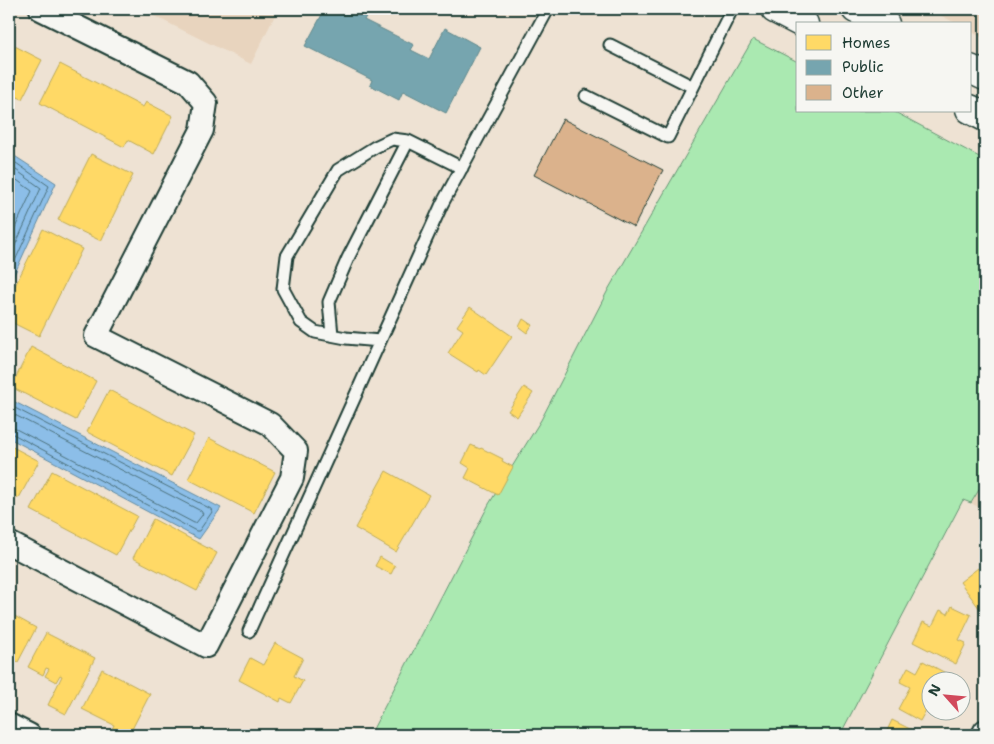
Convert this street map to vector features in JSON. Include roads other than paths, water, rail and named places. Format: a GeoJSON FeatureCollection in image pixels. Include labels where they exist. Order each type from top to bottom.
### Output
{"type":"FeatureCollection","features":[{"type":"Feature","properties":{"kind":"main road"},"geometry":{"type":"LineString","coordinates":[[775,9],[800,22]]}},
{"type":"Feature","properties":{"kind":"main road"},"geometry":{"type":"LineString","coordinates":[[856,9],[881,22]]}},
{"type":"Feature","properties":{"kind":"main road"},"geometry":{"type":"LineString","coordinates":[[972,69],[985,76]]}},
{"type":"Feature","properties":{"kind":"main road"},"geometry":{"type":"LineString","coordinates":[[972,110],[985,117]]}},
{"type":"Feature","properties":{"kind":"street"},"geometry":{"type":"LineString","coordinates":[[9,543],[206,646],[292,478],[296,451],[270,424],[96,336],[202,130],[206,103],[188,82],[41,9]]}},
{"type":"Feature","properties":{"kind":"street"},"geometry":{"type":"LineString","coordinates":[[9,725],[29,735]]}},
{"type":"Feature","properties":{"kind":"street"},"geometry":{"type":"LineString","coordinates":[[983,735],[985,731]]}},
{"type":"Feature","properties":{"kind":"lane"},"geometry":{"type":"LineString","coordinates":[[249,630],[442,204],[548,9]]}},
{"type":"Feature","properties":{"kind":"lane"},"geometry":{"type":"LineString","coordinates":[[586,96],[668,137],[732,9]]}},
{"type":"Feature","properties":{"kind":"lane"},"geometry":{"type":"LineString","coordinates":[[610,45],[693,87]]}},
{"type":"Feature","properties":{"kind":"lane"},"geometry":{"type":"LineString","coordinates":[[380,341],[315,332],[301,322],[283,289],[287,256],[338,170],[375,147],[392,139],[408,141],[462,168]]}},
{"type":"Feature","properties":{"kind":"lane"},"geometry":{"type":"LineString","coordinates":[[332,335],[329,302],[348,258],[408,141]]}},
{"type":"Feature","properties":{"kind":"water"},"geometry":{"type":"Polygon","coordinates":[[[13,155],[56,183],[9,286],[9,164],[13,155]]]}},
{"type":"Feature","properties":{"kind":"water"},"geometry":{"type":"Polygon","coordinates":[[[9,399],[221,508],[199,539],[9,438],[9,399]]]}}]}
